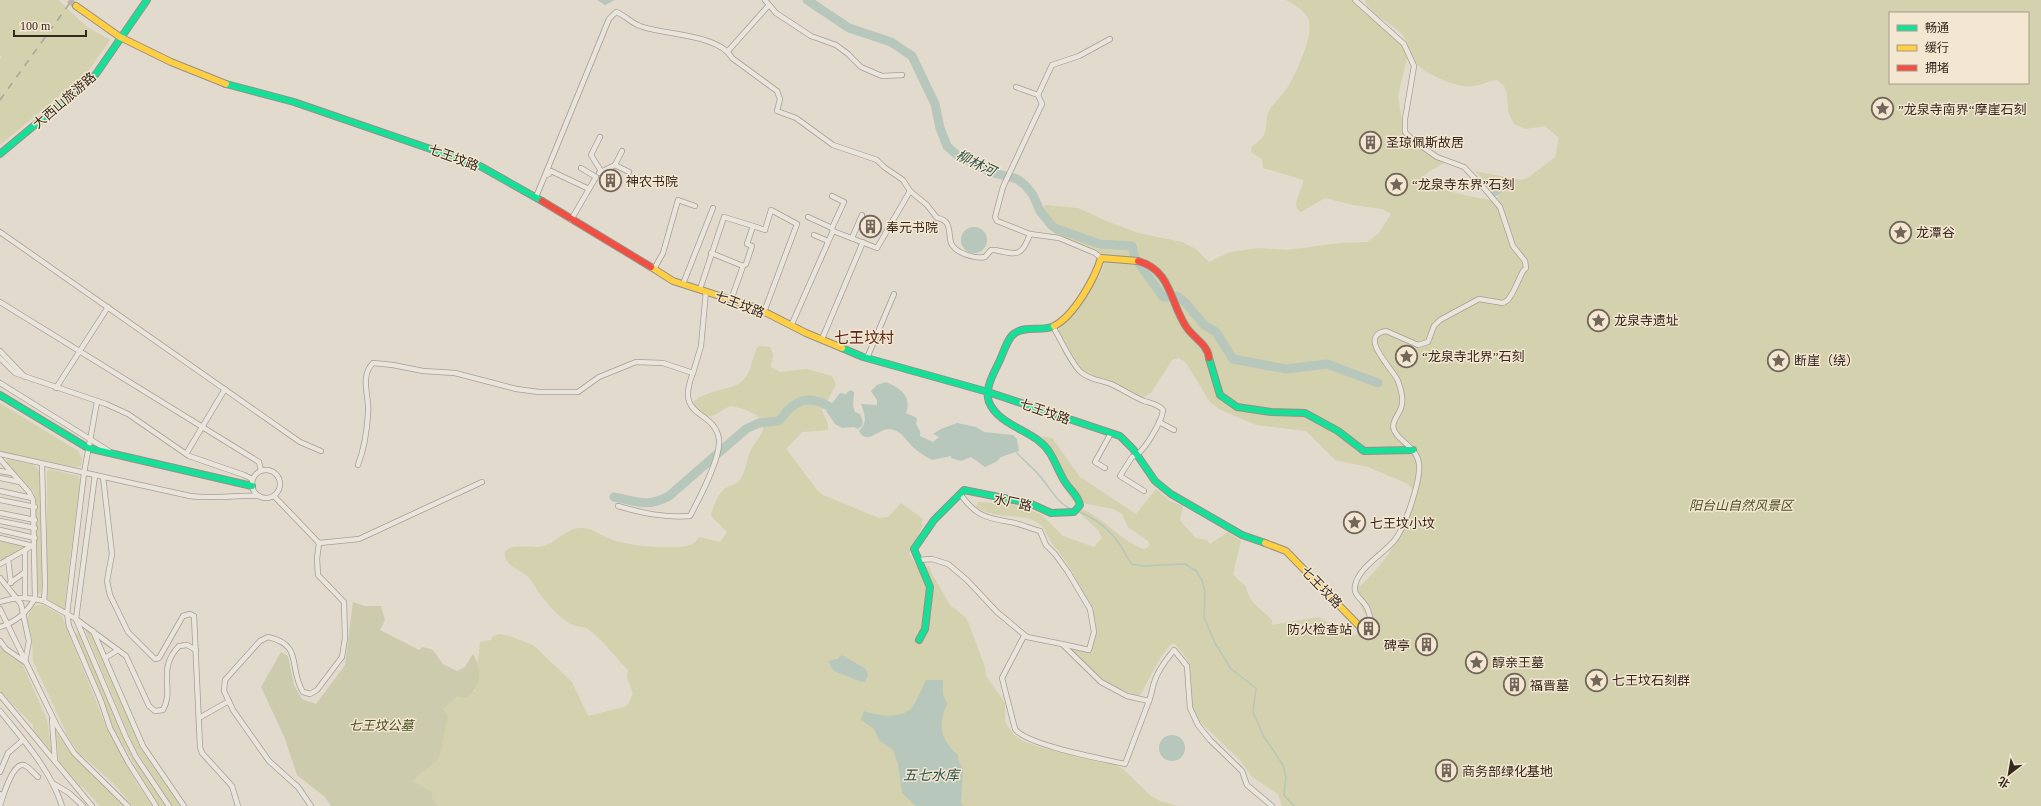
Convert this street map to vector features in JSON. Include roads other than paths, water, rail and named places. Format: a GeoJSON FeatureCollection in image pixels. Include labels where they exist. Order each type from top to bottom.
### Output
{"type":"FeatureCollection","features":[{"type":"Feature","properties":{"kind":"street","name":"大西山旅游路"},"geometry":{"type":"LineString","coordinates":[[0,154],[84,85],[99,69],[147,0]]}},
{"type":"Feature","properties":{"kind":"street"},"geometry":{"type":"LineString","coordinates":[[765,0],[776,13],[812,36],[836,45],[861,67],[882,76],[902,75]]}},
{"type":"Feature","properties":{"kind":"street"},"geometry":{"type":"LineString","coordinates":[[1355,0],[1404,44],[1414,66],[1405,120],[1405,132],[1414,142],[1437,157],[1464,167],[1484,188],[1500,208],[1513,246],[1526,264],[1526,268],[1508,300],[1503,303],[1479,299],[1440,320],[1434,326],[1428,342],[1418,345],[1386,331],[1381,332],[1376,337],[1375,345],[1387,367],[1398,380],[1402,400],[1401,408],[1393,422],[1394,431],[1413,450],[1419,461],[1420,472],[1417,488],[1402,527],[1395,540],[1376,556],[1363,572],[1354,587],[1355,592],[1367,607],[1375,632]]}},
{"type":"Feature","properties":{"kind":"street"},"geometry":{"type":"LineString","coordinates":[[728,51],[769,5]]}},
{"type":"Feature","properties":{"kind":"street","name":"七王坟路"},"geometry":{"type":"LineString","coordinates":[[76,6],[120,37],[171,62],[218,82],[294,102],[480,166],[536,197],[571,220],[673,281],[764,312],[791,326],[867,358],[988,392],[1120,436],[1138,456],[1155,481],[1171,494],[1236,532],[1286,551],[1367,634],[1375,632]]}},
{"type":"Feature","properties":{"kind":"street"},"geometry":{"type":"LineString","coordinates":[[536,197],[609,19],[616,12],[622,14],[639,26],[706,41],[728,51],[732,58],[777,91],[780,99],[777,111],[796,118],[833,145],[877,160],[903,180],[910,191],[926,205],[937,218],[942,219],[950,226],[954,248],[970,256],[984,256],[991,250],[1015,253],[1022,251],[1025,248],[1030,234]]}},
{"type":"Feature","properties":{"kind":"street"},"geometry":{"type":"LineString","coordinates":[[1038,95],[1052,65],[1079,56],[1110,39]]}},
{"type":"Feature","properties":{"kind":"street"},"geometry":{"type":"LineString","coordinates":[[1016,87],[1038,95],[1042,104],[1003,187],[995,217],[997,221],[1030,234],[1060,238],[1095,253],[1101,258],[1136,260],[1154,268],[1164,280],[1187,328],[1208,351],[1209,364],[1217,389],[1226,400],[1237,407],[1271,412],[1305,413],[1338,431],[1364,451],[1413,450]]}},
{"type":"Feature","properties":{"kind":"street"},"geometry":{"type":"LineString","coordinates":[[600,136],[591,155],[601,171]]}},
{"type":"Feature","properties":{"kind":"street"},"geometry":{"type":"LineString","coordinates":[[571,220],[596,177],[601,171],[615,165],[622,151]]}},
{"type":"Feature","properties":{"kind":"street"},"geometry":{"type":"LineString","coordinates":[[615,165],[629,172]]}},
{"type":"Feature","properties":{"kind":"street"},"geometry":{"type":"LineString","coordinates":[[581,168],[596,177]]}},
{"type":"Feature","properties":{"kind":"street"},"geometry":{"type":"LineString","coordinates":[[546,175],[549,174],[551,170],[588,189]]}},
{"type":"Feature","properties":{"kind":"street"},"geometry":{"type":"LineString","coordinates":[[808,217],[877,248],[910,191]]}},
{"type":"Feature","properties":{"kind":"street"},"geometry":{"type":"LineString","coordinates":[[791,326],[844,202],[832,196]]}},
{"type":"Feature","properties":{"kind":"street"},"geometry":{"type":"LineString","coordinates":[[654,269],[663,253],[678,200],[695,206]]}},
{"type":"Feature","properties":{"kind":"street"},"geometry":{"type":"LineString","coordinates":[[682,284],[713,208]]}},
{"type":"Feature","properties":{"kind":"street"},"geometry":{"type":"LineString","coordinates":[[618,506],[646,514],[672,517],[690,516],[703,490],[715,460],[719,439],[714,427],[690,406],[687,395],[701,346],[703,290],[711,253],[724,216],[765,230],[771,210],[797,224],[764,312]]}},
{"type":"Feature","properties":{"kind":"street"},"geometry":{"type":"LineString","coordinates":[[852,238],[862,215]]}},
{"type":"Feature","properties":{"kind":"street"},"geometry":{"type":"LineString","coordinates":[[731,300],[742,266],[746,264],[752,246],[746,244],[753,226]]}},
{"type":"Feature","properties":{"kind":"street"},"geometry":{"type":"LineString","coordinates":[[0,232],[300,442],[321,451]]}},
{"type":"Feature","properties":{"kind":"street"},"geometry":{"type":"LineString","coordinates":[[814,235],[828,241]]}},
{"type":"Feature","properties":{"kind":"street"},"geometry":{"type":"LineString","coordinates":[[822,339],[863,242]]}},
{"type":"Feature","properties":{"kind":"street"},"geometry":{"type":"LineString","coordinates":[[711,253],[742,266]]}},
{"type":"Feature","properties":{"kind":"street"},"geometry":{"type":"LineString","coordinates":[[988,392],[1010,337],[1017,331],[1027,328],[1053,327],[1064,320],[1100,266],[1101,258]]}},
{"type":"Feature","properties":{"kind":"street"},"geometry":{"type":"LineString","coordinates":[[867,358],[894,294]]}},
{"type":"Feature","properties":{"kind":"street"},"geometry":{"type":"LineString","coordinates":[[0,302],[259,462],[262,470]]}},
{"type":"Feature","properties":{"kind":"street"},"geometry":{"type":"LineString","coordinates":[[56,388],[108,307]]}},
{"type":"Feature","properties":{"kind":"street"},"geometry":{"type":"LineString","coordinates":[[1053,327],[1063,342],[1075,367],[1081,372],[1091,379],[1112,384],[1160,407],[1163,413],[1159,422],[1138,456],[1132,457],[1120,476],[1144,491]]}},
{"type":"Feature","properties":{"kind":"street"},"geometry":{"type":"LineString","coordinates":[[0,351],[26,378]]}},
{"type":"Feature","properties":{"kind":"street"},"geometry":{"type":"LineString","coordinates":[[0,358],[15,373],[128,414],[186,454],[252,482]]}},
{"type":"Feature","properties":{"kind":"street"},"geometry":{"type":"LineString","coordinates":[[358,465],[367,429],[369,411],[366,383],[368,368],[373,363],[423,371],[455,373],[516,389],[539,392],[578,392],[599,377],[636,362],[663,363],[693,373]]}},
{"type":"Feature","properties":{"kind":"street"},"geometry":{"type":"LineString","coordinates":[[0,383],[111,452]]}},
{"type":"Feature","properties":{"kind":"street"},"geometry":{"type":"LineString","coordinates":[[186,454],[225,389]]}},
{"type":"Feature","properties":{"kind":"street","name":"水厂路"},"geometry":{"type":"LineString","coordinates":[[961,494],[964,490],[996,498],[1029,503],[1051,513],[1060,514],[1074,512],[1080,505],[1079,497],[1067,486],[1046,448],[1034,437],[999,416],[992,406],[988,392]]}},
{"type":"Feature","properties":{"kind":"street"},"geometry":{"type":"LineString","coordinates":[[0,396],[88,448],[252,482]]}},
{"type":"Feature","properties":{"kind":"street"},"geometry":{"type":"LineString","coordinates":[[97,402],[84,473],[67,614],[72,633],[101,701],[110,728],[128,762],[156,806]]}},
{"type":"Feature","properties":{"kind":"street"},"geometry":{"type":"LineString","coordinates":[[1159,422],[1174,430]]}},
{"type":"Feature","properties":{"kind":"street"},"geometry":{"type":"LineString","coordinates":[[1105,468],[1095,462],[1111,433]]}},
{"type":"Feature","properties":{"kind":"street"},"geometry":{"type":"LineString","coordinates":[[0,454],[190,496],[212,498],[239,495],[267,498],[274,496],[280,487],[279,477],[274,471],[262,470],[256,473],[252,482],[254,492],[259,496]]}},
{"type":"Feature","properties":{"kind":"street"},"geometry":{"type":"LineString","coordinates":[[0,459],[32,498],[35,528],[33,546],[35,598],[29,610],[23,615],[7,625],[0,627]]}},
{"type":"Feature","properties":{"kind":"street"},"geometry":{"type":"LineString","coordinates":[[42,464],[45,586],[44,601]]}},
{"type":"Feature","properties":{"kind":"street"},"geometry":{"type":"LineString","coordinates":[[0,471],[12,473]]}},
{"type":"Feature","properties":{"kind":"street"},"geometry":{"type":"LineString","coordinates":[[95,475],[76,619],[126,737],[136,757],[169,806]]}},
{"type":"Feature","properties":{"kind":"street"},"geometry":{"type":"LineString","coordinates":[[103,477],[112,554],[107,581],[110,595],[128,632],[155,660],[159,658],[183,616],[190,614],[194,616],[202,753],[232,786],[238,806]]}},
{"type":"Feature","properties":{"kind":"street"},"geometry":{"type":"LineString","coordinates":[[0,478],[20,482]]}},
{"type":"Feature","properties":{"kind":"street"},"geometry":{"type":"LineString","coordinates":[[319,543],[359,538],[482,482]]}},
{"type":"Feature","properties":{"kind":"street"},"geometry":{"type":"LineString","coordinates":[[0,492],[32,498]]}},
{"type":"Feature","properties":{"kind":"street"},"geometry":{"type":"LineString","coordinates":[[918,560],[932,559],[948,564],[967,580],[997,612],[1024,636],[1089,650],[1094,632],[1090,609],[1068,572],[1055,554],[1046,545],[1040,531],[1017,524],[987,518],[969,506],[961,494],[954,499],[919,540],[914,549],[918,560],[922,565],[930,587],[925,629],[919,640]]}},
{"type":"Feature","properties":{"kind":"street"},"geometry":{"type":"LineString","coordinates":[[274,496],[319,543]]}},
{"type":"Feature","properties":{"kind":"street"},"geometry":{"type":"LineString","coordinates":[[0,500],[34,507]]}},
{"type":"Feature","properties":{"kind":"street"},"geometry":{"type":"LineString","coordinates":[[0,513],[34,520]]}},
{"type":"Feature","properties":{"kind":"street"},"geometry":{"type":"LineString","coordinates":[[0,521],[35,528]]}},
{"type":"Feature","properties":{"kind":"street"},"geometry":{"type":"LineString","coordinates":[[0,530],[35,538]]}},
{"type":"Feature","properties":{"kind":"street"},"geometry":{"type":"LineString","coordinates":[[0,538],[33,546]]}},
{"type":"Feature","properties":{"kind":"street"},"geometry":{"type":"LineString","coordinates":[[311,806],[298,787],[269,761],[233,710],[224,691],[225,680],[260,641],[268,637],[286,643],[291,649],[298,685],[303,692],[310,694],[317,690],[342,657],[346,626],[344,602],[318,575],[317,559],[319,543]]}},
{"type":"Feature","properties":{"kind":"street"},"geometry":{"type":"LineString","coordinates":[[0,564],[33,546]]}},
{"type":"Feature","properties":{"kind":"street"},"geometry":{"type":"LineString","coordinates":[[25,550],[25,598]]}},
{"type":"Feature","properties":{"kind":"street"},"geometry":{"type":"LineString","coordinates":[[18,554],[25,560]]}},
{"type":"Feature","properties":{"kind":"street"},"geometry":{"type":"LineString","coordinates":[[8,559],[9,584],[21,604],[30,641],[25,662]]}},
{"type":"Feature","properties":{"kind":"street"},"geometry":{"type":"LineString","coordinates":[[9,584],[25,572]]}},
{"type":"Feature","properties":{"kind":"street"},"geometry":{"type":"LineString","coordinates":[[0,578],[9,584]]}},
{"type":"Feature","properties":{"kind":"street"},"geometry":{"type":"LineString","coordinates":[[0,602],[9,599],[35,598],[44,601],[76,619],[126,656],[149,706],[155,711],[164,710],[168,703],[167,666],[174,651],[179,646],[187,646],[196,650]]}},
{"type":"Feature","properties":{"kind":"street"},"geometry":{"type":"LineString","coordinates":[[0,609],[52,717],[74,752],[128,806]]}},
{"type":"Feature","properties":{"kind":"street"},"geometry":{"type":"LineString","coordinates":[[72,633],[75,628],[81,631]]}},
{"type":"Feature","properties":{"kind":"street"},"geometry":{"type":"LineString","coordinates":[[93,631],[143,746],[184,806]]}},
{"type":"Feature","properties":{"kind":"street"},"geometry":{"type":"LineString","coordinates":[[1024,636],[1002,678],[1015,729],[1020,734],[1033,741],[1049,744],[1071,752],[1125,764],[1152,694],[1154,681],[1162,664],[1174,650],[1187,666],[1190,708],[1198,725],[1210,740],[1242,771],[1247,785],[1272,806]]}},
{"type":"Feature","properties":{"kind":"street"},"geometry":{"type":"LineString","coordinates":[[0,641],[6,649],[25,662]]}},
{"type":"Feature","properties":{"kind":"street"},"geometry":{"type":"LineString","coordinates":[[1062,644],[1101,682],[1127,696],[1149,701]]}},
{"type":"Feature","properties":{"kind":"street"},"geometry":{"type":"LineString","coordinates":[[105,658],[118,650]]}},
{"type":"Feature","properties":{"kind":"street"},"geometry":{"type":"LineString","coordinates":[[0,695],[92,806]]}},
{"type":"Feature","properties":{"kind":"street"},"geometry":{"type":"LineString","coordinates":[[199,718],[229,701]]}},
{"type":"Feature","properties":{"kind":"street"},"geometry":{"type":"LineString","coordinates":[[0,711],[41,762],[54,784],[62,806]]}},
{"type":"Feature","properties":{"kind":"street"},"geometry":{"type":"LineString","coordinates":[[52,717],[55,761]]}},
{"type":"Feature","properties":{"kind":"street"},"geometry":{"type":"LineString","coordinates":[[0,772],[8,753],[24,740]]}},
{"type":"Feature","properties":{"kind":"street"},"geometry":{"type":"LineString","coordinates":[[0,806],[2,795],[17,767],[26,766],[38,776]]}},
{"type":"Feature","properties":{"kind":"street"},"geometry":{"type":"LineString","coordinates":[[54,784],[69,793],[83,806]]}},
{"type":"Feature","properties":{"kind":"water"},"geometry":{"type":"Polygon","coordinates":[[[597,0],[615,0],[605,5],[597,0]]]}},
{"type":"Feature","properties":{"kind":"water"},"geometry":{"type":"Polygon","coordinates":[[[974,227],[983,231],[987,240],[983,249],[974,253],[965,249],[961,240],[965,231],[974,227]]]}},
{"type":"Feature","properties":{"kind":"water"},"geometry":{"type":"Polygon","coordinates":[[[886,382],[901,390],[904,394],[908,402],[906,413],[917,418],[916,424],[920,431],[920,436],[933,442],[939,437],[933,434],[941,429],[957,423],[976,427],[984,432],[1013,435],[1017,439],[1019,451],[1001,457],[996,462],[985,467],[971,457],[961,461],[951,458],[951,456],[932,460],[915,449],[897,431],[889,429],[869,437],[862,435],[859,431],[864,425],[865,419],[861,404],[877,405],[877,400],[871,391],[877,385],[886,382]]]}},
{"type":"Feature","properties":{"kind":"water"},"geometry":{"type":"Polygon","coordinates":[[[850,390],[854,392],[853,406],[855,412],[860,414],[863,422],[862,426],[858,429],[854,427],[842,428],[835,424],[826,411],[840,393],[846,394],[850,390]]]}},
{"type":"Feature","properties":{"kind":"water"},"geometry":{"type":"Polygon","coordinates":[[[842,655],[866,669],[868,676],[865,681],[862,682],[834,671],[828,661],[837,659],[842,655]]]}},
{"type":"Feature","properties":{"kind":"water","name":"五七水库"},"geometry":{"type":"Polygon","coordinates":[[[926,680],[943,680],[943,694],[947,704],[942,719],[942,732],[948,744],[958,755],[958,760],[963,769],[961,803],[964,806],[916,806],[902,793],[898,764],[893,750],[879,740],[874,729],[861,720],[864,711],[888,716],[900,714],[911,709],[926,680]]]}},
{"type":"Feature","properties":{"kind":"water"},"geometry":{"type":"Polygon","coordinates":[[[1172,735],[1181,739],[1185,748],[1181,757],[1172,761],[1163,757],[1159,748],[1163,739],[1172,735]]]}},
{"type":"Feature","properties":{"kind":"waterway","name":"柳林河"},"geometry":{"type":"LineString","coordinates":[[807,0],[849,28],[891,42],[912,56],[935,104],[940,128],[947,146],[957,155],[990,172],[1017,179],[1025,185],[1033,195],[1040,211],[1052,226],[1057,229],[1100,244],[1132,246],[1135,258],[1163,297],[1168,297]]}},
{"type":"Feature","properties":{"kind":"waterway"},"geometry":{"type":"LineString","coordinates":[[1493,193],[1501,187]]}},
{"type":"Feature","properties":{"kind":"waterway"},"geometry":{"type":"LineString","coordinates":[[1177,296],[1185,302],[1204,325],[1216,332],[1233,359],[1286,369],[1327,364],[1378,383]]}},
{"type":"Feature","properties":{"kind":"waterway"},"geometry":{"type":"LineString","coordinates":[[614,497],[648,503],[662,500],[669,496],[746,429],[759,423],[778,421],[792,406],[803,401],[818,401],[830,407]]}},
{"type":"Feature","properties":{"kind":"waterway"},"geometry":{"type":"LineString","coordinates":[[1017,453],[1041,477],[1053,494],[1068,508],[1073,510]]}},
{"type":"Feature","properties":{"kind":"waterway"},"geometry":{"type":"LineString","coordinates":[[1077,511],[1090,517],[1107,529],[1117,540],[1132,564],[1142,566],[1185,564],[1196,571],[1202,580],[1205,592],[1204,617],[1215,643],[1231,669],[1256,688],[1253,712],[1263,735],[1283,765],[1286,777],[1284,795],[1294,806]]}},
{"type":"Feature","properties":{"kind":"tunnel"},"geometry":{"type":"LineString","coordinates":[[69,0],[76,6]]}},
{"type":"Feature","properties":{"kind":"railway"},"geometry":{"type":"LineString","coordinates":[[0,100],[72,0]]}},
{"type":"Feature","properties":{"kind":"place","name":"”龙泉寺南界“摩崖石刻"},"geometry":{"type":"Point","coordinates":[1882,109]}},
{"type":"Feature","properties":{"kind":"place","name":"圣琼佩斯故居"},"geometry":{"type":"Point","coordinates":[1371,142]}},
{"type":"Feature","properties":{"kind":"place","name":"神农书院"},"geometry":{"type":"Point","coordinates":[610,181]}},
{"type":"Feature","properties":{"kind":"place","name":"“龙泉寺东界”石刻"},"geometry":{"type":"Point","coordinates":[1396,184]}},
{"type":"Feature","properties":{"kind":"place","name":"奉元书院"},"geometry":{"type":"Point","coordinates":[871,227]}},
{"type":"Feature","properties":{"kind":"place","name":"龙潭谷"},"geometry":{"type":"Point","coordinates":[1900,232]}},
{"type":"Feature","properties":{"kind":"place","name":"龙泉寺遗址"},"geometry":{"type":"Point","coordinates":[1599,320]}},
{"type":"Feature","properties":{"kind":"place","name":"“龙泉寺北界”石刻"},"geometry":{"type":"Point","coordinates":[1407,356]}},
{"type":"Feature","properties":{"kind":"place","name":"断崖（绕）"},"geometry":{"type":"Point","coordinates":[1778,360]}},
{"type":"Feature","properties":{"kind":"place","name":"七王坟小坟"},"geometry":{"type":"Point","coordinates":[1354,523]}},
{"type":"Feature","properties":{"kind":"place","name":"防火检查站"},"geometry":{"type":"Point","coordinates":[1368,629]}},
{"type":"Feature","properties":{"kind":"place","name":"碑亭"},"geometry":{"type":"Point","coordinates":[1426,645]}},
{"type":"Feature","properties":{"kind":"place","name":"醇亲王墓"},"geometry":{"type":"Point","coordinates":[1476,662]}},
{"type":"Feature","properties":{"kind":"place","name":"七王坟石刻群"},"geometry":{"type":"Point","coordinates":[1597,680]}},
{"type":"Feature","properties":{"kind":"place","name":"福晋墓"},"geometry":{"type":"Point","coordinates":[1514,685]}},
{"type":"Feature","properties":{"kind":"place","name":"商务部绿化基地"},"geometry":{"type":"Point","coordinates":[1447,771]}},
{"type":"Feature","properties":{"kind":"district","name":"七王坟村"},"geometry":{"type":"Point","coordinates":[864,338]}},
{"type":"Feature","properties":{"kind":"park label","name":"阳台山自然风景区"},"geometry":{"type":"Point","coordinates":[1741,505]}},
{"type":"Feature","properties":{"kind":"park label","name":"七王坟公墓"},"geometry":{"type":"Point","coordinates":[381,725]}}]}
